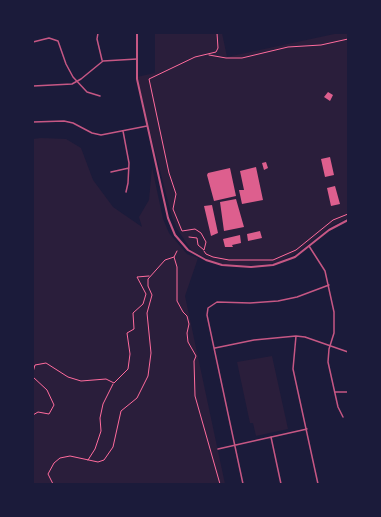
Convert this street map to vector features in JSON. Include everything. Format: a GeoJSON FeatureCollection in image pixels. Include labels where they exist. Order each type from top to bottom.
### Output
{"type":"FeatureCollection","features":[{"type":"Feature","properties":{"kind":"street"},"geometry":{"type":"LineString","coordinates":[[98,33],[97,39],[103,61]]}},
{"type":"Feature","properties":{"kind":"street"},"geometry":{"type":"LineString","coordinates":[[137,33],[137,79],[147,126],[170,224],[182,244],[192,252],[213,263],[242,267],[260,267],[289,260],[328,230],[348,220]]}},
{"type":"Feature","properties":{"kind":"street"},"geometry":{"type":"LineString","coordinates":[[245,33],[254,33]]}},
{"type":"Feature","properties":{"kind":"street"},"geometry":{"type":"LineString","coordinates":[[33,42],[49,38],[58,41],[68,69],[77,82],[87,92],[100,96]]}},
{"type":"Feature","properties":{"kind":"street"},"geometry":{"type":"LineString","coordinates":[[33,86],[66,86],[77,82],[103,61],[137,59]]}},
{"type":"Feature","properties":{"kind":"street"},"geometry":{"type":"LineString","coordinates":[[33,122],[64,121],[73,123],[96,135],[147,126]]}},
{"type":"Feature","properties":{"kind":"street"},"geometry":{"type":"LineString","coordinates":[[122,131],[129,168],[126,192]]}},
{"type":"Feature","properties":{"kind":"street"},"geometry":{"type":"LineString","coordinates":[[111,172],[129,168]]}},
{"type":"Feature","properties":{"kind":"street"},"geometry":{"type":"LineString","coordinates":[[309,246],[322,264],[329,285],[335,318],[334,333],[330,346],[328,362],[338,407],[343,417]]}},
{"type":"Feature","properties":{"kind":"street"},"geometry":{"type":"LineString","coordinates":[[243,484],[208,315],[208,308],[212,304],[219,301],[250,304],[278,301],[301,296],[329,285]]}},
{"type":"Feature","properties":{"kind":"street"},"geometry":{"type":"LineString","coordinates":[[215,348],[254,340],[296,336],[305,337],[348,352]]}},
{"type":"Feature","properties":{"kind":"street"},"geometry":{"type":"LineString","coordinates":[[296,336],[294,369],[318,484]]}},
{"type":"Feature","properties":{"kind":"street"},"geometry":{"type":"LineString","coordinates":[[335,392],[348,392]]}},
{"type":"Feature","properties":{"kind":"street"},"geometry":{"type":"LineString","coordinates":[[218,449],[307,430]]}},
{"type":"Feature","properties":{"kind":"street"},"geometry":{"type":"LineString","coordinates":[[271,437],[281,484]]}},
{"type":"Feature","properties":{"kind":"path"},"geometry":{"type":"LineString","coordinates":[[216,52],[218,48],[217,33]]}},
{"type":"Feature","properties":{"kind":"path"},"geometry":{"type":"LineString","coordinates":[[204,250],[206,242],[201,233],[195,230],[182,232],[173,209],[176,194],[169,173],[149,79],[196,56],[208,55],[220,57],[252,57],[298,45],[321,45],[348,39]]}},
{"type":"Feature","properties":{"kind":"path"},"geometry":{"type":"LineString","coordinates":[[208,55],[216,52]]}},
{"type":"Feature","properties":{"kind":"path"},"geometry":{"type":"LineString","coordinates":[[216,52],[220,57]]}},
{"type":"Feature","properties":{"kind":"path"},"geometry":{"type":"LineString","coordinates":[[189,237],[197,238],[198,245],[206,254],[229,260],[273,260],[296,250],[333,220],[348,214]]}},
{"type":"Feature","properties":{"kind":"path"},"geometry":{"type":"LineString","coordinates":[[177,251],[174,257],[177,267],[177,301],[187,316],[189,324],[187,333],[188,342],[196,356],[194,361],[195,396],[220,484]]}},
{"type":"Feature","properties":{"kind":"path"},"geometry":{"type":"LineString","coordinates":[[53,484],[48,474],[54,463],[60,458],[70,456],[102,462],[109,454],[115,443],[121,411],[137,398],[148,376],[151,353],[147,313],[152,295],[148,286],[149,276],[165,260],[174,257]]}},
{"type":"Feature","properties":{"kind":"path"},"geometry":{"type":"LineString","coordinates":[[87,460],[95,449],[100,430],[100,418],[103,404],[114,383],[128,369],[130,354],[127,333],[134,329],[133,313],[143,304],[146,294],[137,277],[149,276]]}},
{"type":"Feature","properties":{"kind":"path"},"geometry":{"type":"LineString","coordinates":[[33,372],[35,365],[46,363],[68,377],[81,381],[106,379],[114,383]]}},
{"type":"Feature","properties":{"kind":"path"},"geometry":{"type":"LineString","coordinates":[[33,374],[33,377],[47,390],[54,405],[49,414],[38,412],[33,415]]}},
{"type":"Feature","properties":{"kind":"shaded area"},"geometry":{"type":"Polygon","coordinates":[[[155,33],[222,33],[227,57],[339,33],[348,33],[348,218],[331,226],[298,252],[279,262],[260,265],[227,265],[214,262],[192,251],[177,229],[172,217],[137,77],[155,73],[155,33]]]}},
{"type":"Feature","properties":{"kind":"shaded area"},"geometry":{"type":"Polygon","coordinates":[[[33,139],[66,139],[81,148],[93,180],[113,207],[142,227],[139,217],[149,200],[152,167],[163,219],[169,233],[187,254],[198,258],[185,296],[225,484],[33,484],[33,139]]]}},
{"type":"Feature","properties":{"kind":"shaded area"},"geometry":{"type":"Polygon","coordinates":[[[272,356],[288,429],[256,436],[253,423],[250,423],[237,362],[272,356]]]}},
{"type":"Feature","properties":{"kind":"building"},"geometry":{"type":"Polygon","coordinates":[[[328,92],[333,95],[330,101],[324,97],[328,92]]]}},
{"type":"Feature","properties":{"kind":"building"},"geometry":{"type":"Polygon","coordinates":[[[330,157],[334,175],[325,177],[321,159],[330,157]]]}},
{"type":"Feature","properties":{"kind":"building"},"geometry":{"type":"Polygon","coordinates":[[[266,162],[268,168],[264,170],[262,163],[266,162]]]}},
{"type":"Feature","properties":{"kind":"building"},"geometry":{"type":"Polygon","coordinates":[[[256,167],[263,200],[242,204],[239,190],[244,190],[240,171],[256,167]]]}},
{"type":"Feature","properties":{"kind":"building"},"geometry":{"type":"Polygon","coordinates":[[[230,168],[236,196],[214,201],[207,175],[208,173],[230,168]]]}},
{"type":"Feature","properties":{"kind":"building"},"geometry":{"type":"Polygon","coordinates":[[[335,186],[340,204],[331,206],[327,188],[335,186]]]}},
{"type":"Feature","properties":{"kind":"building"},"geometry":{"type":"Polygon","coordinates":[[[236,199],[244,227],[224,231],[220,202],[236,199]]]}},
{"type":"Feature","properties":{"kind":"building"},"geometry":{"type":"Polygon","coordinates":[[[212,205],[218,233],[211,236],[204,206],[212,205]]]}},
{"type":"Feature","properties":{"kind":"building"},"geometry":{"type":"Polygon","coordinates":[[[260,231],[262,238],[248,241],[247,234],[260,231]]]}},
{"type":"Feature","properties":{"kind":"building"},"geometry":{"type":"Polygon","coordinates":[[[240,235],[241,243],[232,245],[233,247],[225,247],[223,239],[240,235]]]}}]}
